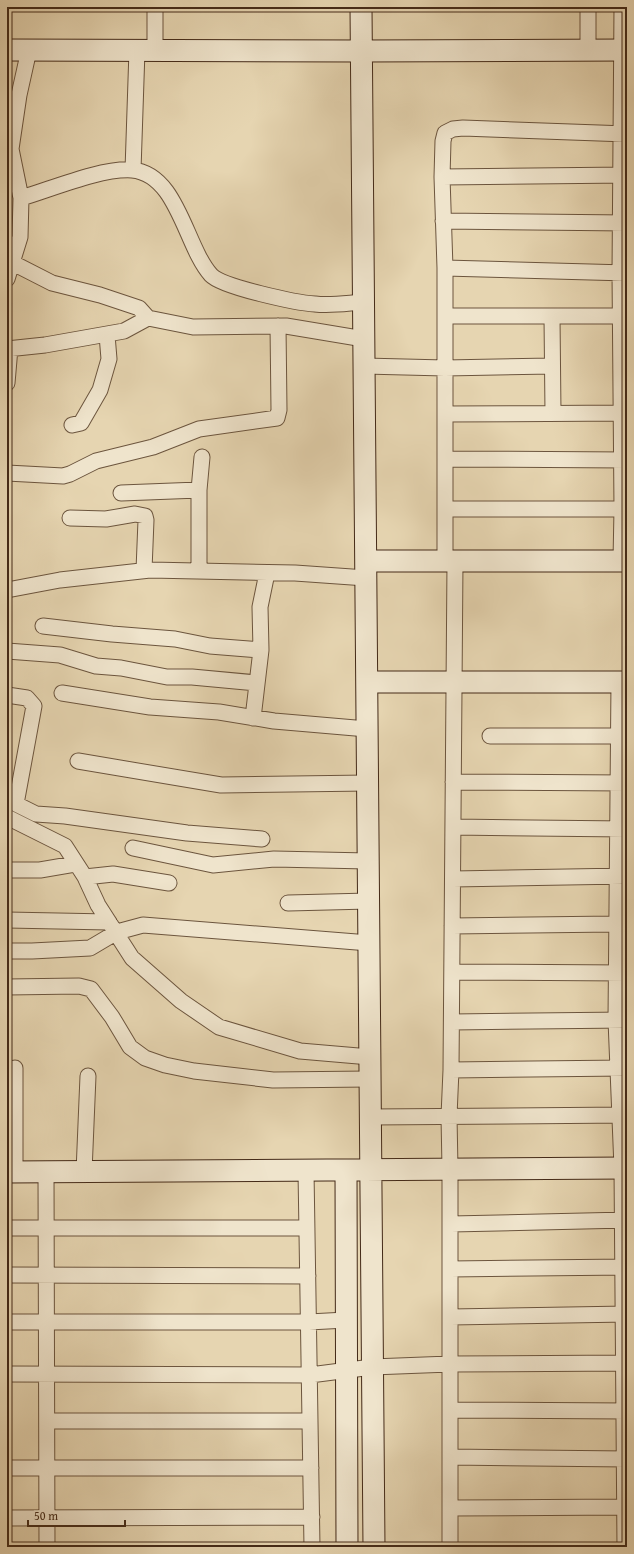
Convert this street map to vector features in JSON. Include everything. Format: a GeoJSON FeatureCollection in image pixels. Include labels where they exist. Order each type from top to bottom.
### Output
{"type":"FeatureCollection","features":[{"type":"Feature","properties":{"kind":"street"},"geometry":{"type":"LineString","coordinates":[[133,170],[146,50],[155,7]]}},
{"type":"Feature","properties":{"kind":"street"},"geometry":{"type":"LineString","coordinates":[[361,7],[374,1547]]}},
{"type":"Feature","properties":{"kind":"street"},"geometry":{"type":"LineString","coordinates":[[588,7],[588,50]]}},
{"type":"Feature","properties":{"kind":"street"},"geometry":{"type":"LineString","coordinates":[[7,590],[60,580],[144,570],[267,573],[366,570],[450,562],[624,561],[624,50],[622,7]]}},
{"type":"Feature","properties":{"kind":"street"},"geometry":{"type":"LineString","coordinates":[[7,50],[624,50]]}},
{"type":"Feature","properties":{"kind":"street"},"geometry":{"type":"LineString","coordinates":[[7,279],[10,261],[20,237],[21,198],[11,149],[18,95],[29,50]]}},
{"type":"Feature","properties":{"kind":"street"},"geometry":{"type":"LineString","coordinates":[[7,117],[18,95]]}},
{"type":"Feature","properties":{"kind":"street"},"geometry":{"type":"LineString","coordinates":[[450,1547],[451,1317],[449,1116],[452,1022],[454,683],[450,562],[445,509],[445,268],[442,177],[443,141],[445,133],[453,129],[624,134]]}},
{"type":"Feature","properties":{"kind":"street"},"geometry":{"type":"LineString","coordinates":[[21,198],[101,173],[133,170],[154,178],[164,188],[177,209],[188,236],[211,275],[218,281],[243,289],[306,303],[364,302]]}},
{"type":"Feature","properties":{"kind":"street"},"geometry":{"type":"LineString","coordinates":[[442,177],[624,175]]}},
{"type":"Feature","properties":{"kind":"street"},"geometry":{"type":"LineString","coordinates":[[443,221],[624,223]]}},
{"type":"Feature","properties":{"kind":"street"},"geometry":{"type":"LineString","coordinates":[[10,261],[52,283],[100,295],[139,308],[148,318],[193,327],[278,326],[364,339]]}},
{"type":"Feature","properties":{"kind":"street"},"geometry":{"type":"LineString","coordinates":[[445,268],[623,273]]}},
{"type":"Feature","properties":{"kind":"street"},"geometry":{"type":"LineString","coordinates":[[445,316],[624,316]]}},
{"type":"Feature","properties":{"kind":"street"},"geometry":{"type":"LineString","coordinates":[[552,317],[553,413]]}},
{"type":"Feature","properties":{"kind":"street"},"geometry":{"type":"LineString","coordinates":[[7,383],[8,349],[45,345],[107,335],[124,331],[148,318]]}},
{"type":"Feature","properties":{"kind":"street"},"geometry":{"type":"LineString","coordinates":[[7,473],[63,476],[96,461],[153,447],[199,429],[277,418],[279,410],[278,326]]}},
{"type":"Feature","properties":{"kind":"street"},"geometry":{"type":"LineString","coordinates":[[72,425],[81,423],[100,390],[108,359],[107,335]]}},
{"type":"Feature","properties":{"kind":"street"},"geometry":{"type":"LineString","coordinates":[[364,366],[445,368],[552,366]]}},
{"type":"Feature","properties":{"kind":"street"},"geometry":{"type":"LineString","coordinates":[[445,414],[624,413]]}},
{"type":"Feature","properties":{"kind":"street"},"geometry":{"type":"LineString","coordinates":[[198,571],[198,490],[202,457]]}},
{"type":"Feature","properties":{"kind":"street"},"geometry":{"type":"LineString","coordinates":[[445,459],[625,460]]}},
{"type":"Feature","properties":{"kind":"street"},"geometry":{"type":"LineString","coordinates":[[121,493],[198,490]]}},
{"type":"Feature","properties":{"kind":"street"},"geometry":{"type":"LineString","coordinates":[[445,509],[625,509]]}},
{"type":"Feature","properties":{"kind":"street"},"geometry":{"type":"LineString","coordinates":[[70,518],[106,520],[135,514],[145,516],[144,570]]}},
{"type":"Feature","properties":{"kind":"street"},"geometry":{"type":"LineString","coordinates":[[253,718],[260,650],[260,607],[267,573]]}},
{"type":"Feature","properties":{"kind":"street"},"geometry":{"type":"LineString","coordinates":[[42,626],[175,639],[210,646],[260,650]]}},
{"type":"Feature","properties":{"kind":"street"},"geometry":{"type":"LineString","coordinates":[[7,651],[60,655],[96,666],[121,668],[167,677],[192,677],[257,684]]}},
{"type":"Feature","properties":{"kind":"street"},"geometry":{"type":"LineString","coordinates":[[367,682],[623,682],[622,876],[615,924],[621,973],[625,1220],[625,1547]]}},
{"type":"Feature","properties":{"kind":"street"},"geometry":{"type":"LineString","coordinates":[[62,692],[150,707],[219,712],[274,721],[367,729]]}},
{"type":"Feature","properties":{"kind":"street"},"geometry":{"type":"LineString","coordinates":[[7,695],[26,698],[34,706],[16,804],[36,814],[65,816],[187,833],[262,840]]}},
{"type":"Feature","properties":{"kind":"street"},"geometry":{"type":"LineString","coordinates":[[490,736],[623,736]]}},
{"type":"Feature","properties":{"kind":"street"},"geometry":{"type":"LineString","coordinates":[[78,761],[221,785],[368,783]]}},
{"type":"Feature","properties":{"kind":"street"},"geometry":{"type":"LineString","coordinates":[[453,782],[623,783]]}},
{"type":"Feature","properties":{"kind":"street"},"geometry":{"type":"LineString","coordinates":[[7,817],[65,846],[75,864],[85,877],[98,905],[132,958],[181,1001],[219,1027],[300,1051],[370,1057]]}},
{"type":"Feature","properties":{"kind":"street"},"geometry":{"type":"LineString","coordinates":[[453,828],[623,829]]}},
{"type":"Feature","properties":{"kind":"street"},"geometry":{"type":"LineString","coordinates":[[133,848],[213,865],[274,859],[368,861]]}},
{"type":"Feature","properties":{"kind":"street"},"geometry":{"type":"LineString","coordinates":[[7,870],[40,870],[75,864]]}},
{"type":"Feature","properties":{"kind":"street"},"geometry":{"type":"LineString","coordinates":[[85,877],[113,874],[168,883]]}},
{"type":"Feature","properties":{"kind":"street"},"geometry":{"type":"LineString","coordinates":[[452,879],[622,876]]}},
{"type":"Feature","properties":{"kind":"street"},"geometry":{"type":"LineString","coordinates":[[288,903],[369,901]]}},
{"type":"Feature","properties":{"kind":"street"},"geometry":{"type":"LineString","coordinates":[[7,920],[113,927],[143,925],[369,943]]}},
{"type":"Feature","properties":{"kind":"street"},"geometry":{"type":"LineString","coordinates":[[452,926],[615,924]]}},
{"type":"Feature","properties":{"kind":"street"},"geometry":{"type":"LineString","coordinates":[[7,951],[90,948],[113,927]]}},
{"type":"Feature","properties":{"kind":"street"},"geometry":{"type":"LineString","coordinates":[[452,972],[621,973]]}},
{"type":"Feature","properties":{"kind":"street"},"geometry":{"type":"LineString","coordinates":[[7,987],[79,986],[91,989],[112,1017],[130,1047],[145,1058],[165,1065],[194,1071],[273,1080],[370,1079]]}},
{"type":"Feature","properties":{"kind":"street"},"geometry":{"type":"LineString","coordinates":[[452,1022],[621,1020]]}},
{"type":"Feature","properties":{"kind":"street"},"geometry":{"type":"LineString","coordinates":[[15,1068],[11,1172],[624,1168]]}},
{"type":"Feature","properties":{"kind":"street"},"geometry":{"type":"LineString","coordinates":[[451,1070],[622,1068]]}},
{"type":"Feature","properties":{"kind":"street"},"geometry":{"type":"LineString","coordinates":[[84,1172],[88,1076]]}},
{"type":"Feature","properties":{"kind":"street"},"geometry":{"type":"LineString","coordinates":[[370,1116],[623,1115]]}},
{"type":"Feature","properties":{"kind":"street"},"geometry":{"type":"LineString","coordinates":[[346,1170],[347,1547]]}},
{"type":"Feature","properties":{"kind":"street"},"geometry":{"type":"LineString","coordinates":[[306,1171],[312,1547]]}},
{"type":"Feature","properties":{"kind":"street"},"geometry":{"type":"LineString","coordinates":[[46,1172],[47,1547]]}},
{"type":"Feature","properties":{"kind":"street"},"geometry":{"type":"LineString","coordinates":[[450,1224],[625,1220]]}},
{"type":"Feature","properties":{"kind":"street"},"geometry":{"type":"LineString","coordinates":[[7,1228],[307,1228]]}},
{"type":"Feature","properties":{"kind":"street"},"geometry":{"type":"LineString","coordinates":[[450,1269],[625,1267]]}},
{"type":"Feature","properties":{"kind":"street"},"geometry":{"type":"LineString","coordinates":[[7,1275],[308,1276]]}},
{"type":"Feature","properties":{"kind":"street"},"geometry":{"type":"LineString","coordinates":[[451,1317],[625,1314]]}},
{"type":"Feature","properties":{"kind":"street"},"geometry":{"type":"LineString","coordinates":[[7,1322],[309,1322],[346,1320]]}},
{"type":"Feature","properties":{"kind":"street"},"geometry":{"type":"LineString","coordinates":[[7,1374],[310,1375],[372,1367],[450,1364],[625,1363]]}},
{"type":"Feature","properties":{"kind":"street"},"geometry":{"type":"LineString","coordinates":[[451,1410],[626,1411]]}},
{"type":"Feature","properties":{"kind":"street"},"geometry":{"type":"LineString","coordinates":[[47,1421],[310,1421]]}},
{"type":"Feature","properties":{"kind":"street"},"geometry":{"type":"LineString","coordinates":[[450,1457],[625,1459]]}},
{"type":"Feature","properties":{"kind":"street"},"geometry":{"type":"LineString","coordinates":[[7,1468],[311,1468]]}},
{"type":"Feature","properties":{"kind":"street"},"geometry":{"type":"LineString","coordinates":[[450,1508],[625,1507]]}},
{"type":"Feature","properties":{"kind":"street"},"geometry":{"type":"LineString","coordinates":[[7,1518],[312,1517]]}}]}
